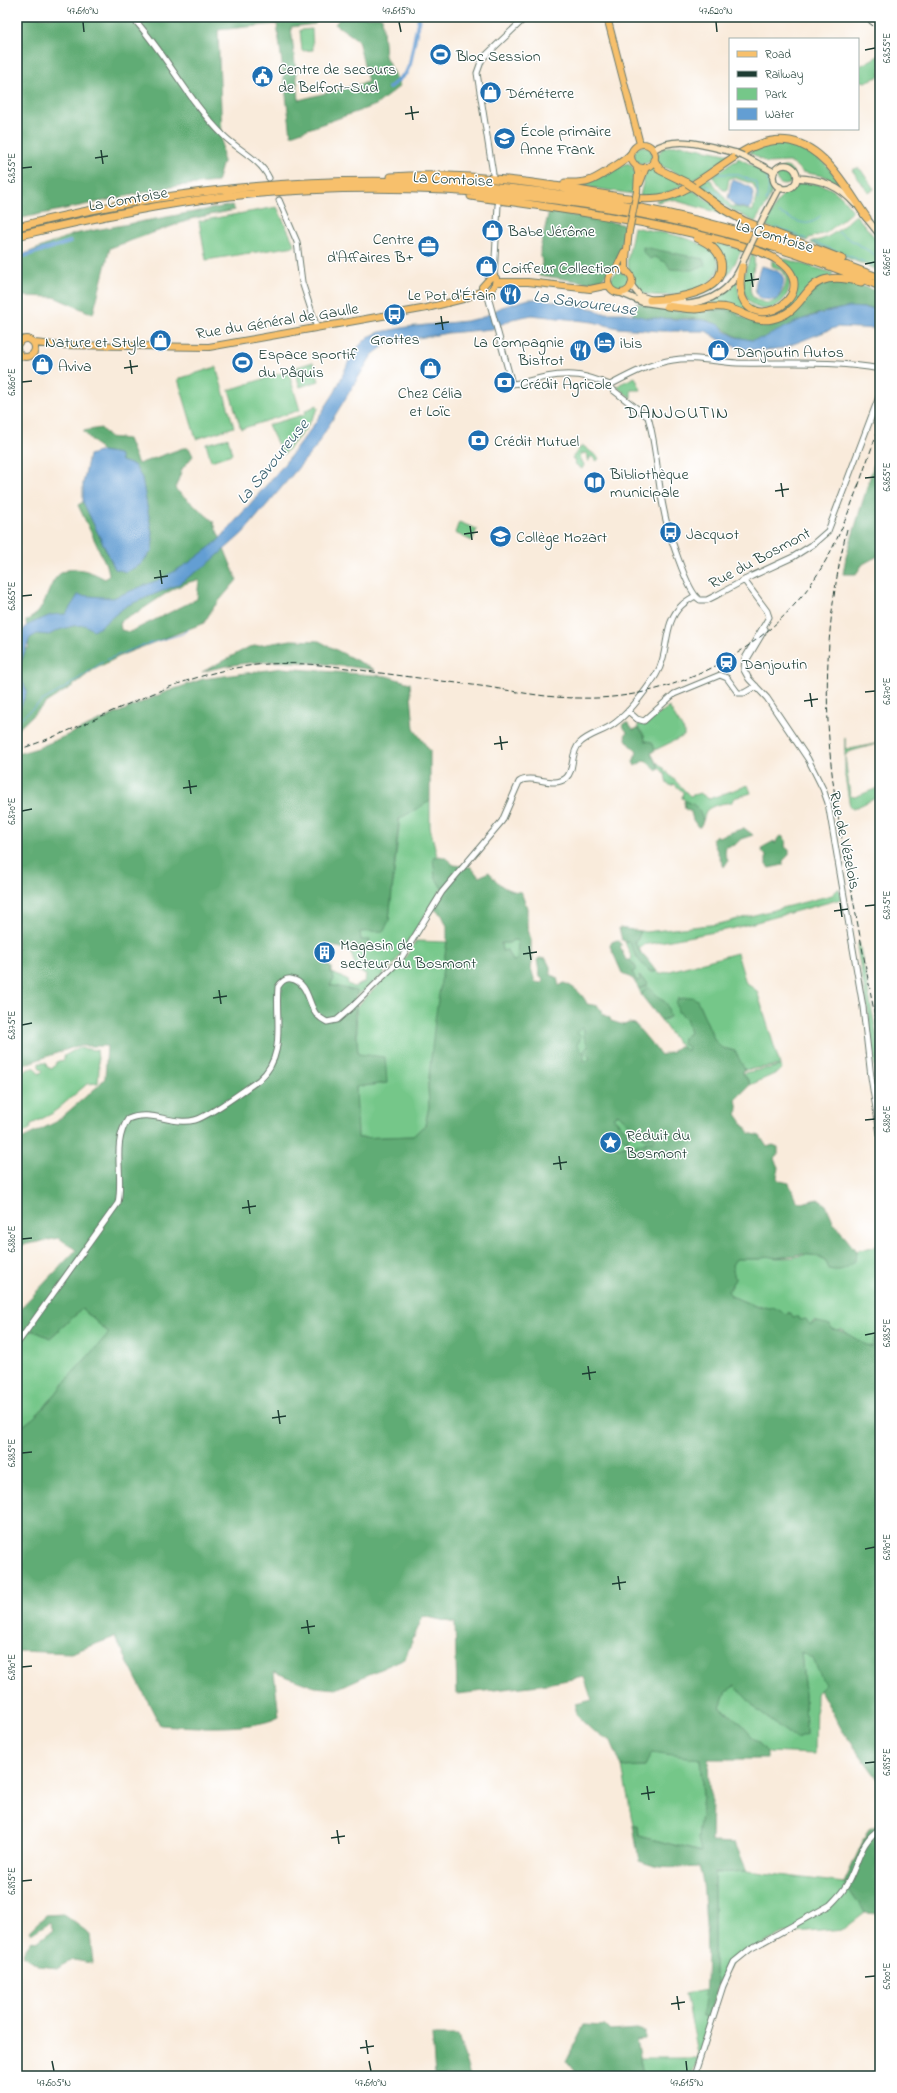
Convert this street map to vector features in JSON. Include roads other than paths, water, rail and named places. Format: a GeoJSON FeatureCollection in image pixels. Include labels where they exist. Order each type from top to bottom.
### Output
{"type":"FeatureCollection","features":[{"type":"Feature","properties":{"kind":"highway"},"geometry":{"type":"LineString","coordinates":[[331,181],[434,175],[534,183],[637,198],[662,198],[685,189],[750,148],[771,142],[788,141],[808,148],[822,159],[844,184],[867,218]]}},
{"type":"Feature","properties":{"kind":"highway"},"geometry":{"type":"LineString","coordinates":[[534,183],[588,182],[597,179],[626,160],[632,154]]}},
{"type":"Feature","properties":{"kind":"highway"},"geometry":{"type":"LineString","coordinates":[[654,160],[660,170],[690,185],[729,213],[744,221],[806,244],[880,277]]}},
{"type":"Feature","properties":{"kind":"highway","name":"La Comtoise"},"geometry":{"type":"LineString","coordinates":[[17,227],[88,211],[177,195],[268,184],[331,181],[411,181],[470,184],[546,192],[602,200],[669,213],[728,228],[812,253],[880,277]]}},
{"type":"Feature","properties":{"kind":"highway"},"geometry":{"type":"LineString","coordinates":[[398,189],[533,205],[666,229],[737,246],[776,259],[787,269],[791,278],[792,289],[787,302],[780,308],[770,312],[758,311],[749,306],[744,301],[740,292],[742,267]]}},
{"type":"Feature","properties":{"kind":"highway","name":"La Comtoise"},"geometry":{"type":"LineString","coordinates":[[17,236],[109,215],[204,199],[309,190],[398,189],[522,196],[626,212],[692,226],[765,246],[880,287]]}},
{"type":"Feature","properties":{"kind":"highway"},"geometry":{"type":"LineString","coordinates":[[650,300],[676,297],[702,290],[715,281],[721,269],[719,255],[710,244],[666,229]]}},
{"type":"Feature","properties":{"kind":"highway"},"geometry":{"type":"LineString","coordinates":[[667,306],[691,309],[724,307],[754,319],[768,320],[784,315],[814,285],[827,279],[842,278],[880,287]]}},
{"type":"Feature","properties":{"kind":"main road"},"geometry":{"type":"LineString","coordinates":[[607,17],[640,144]]}},
{"type":"Feature","properties":{"kind":"main road"},"geometry":{"type":"LineString","coordinates":[[653,150],[668,142],[677,141],[743,156],[774,172]]}},
{"type":"Feature","properties":{"kind":"main road"},"geometry":{"type":"LineString","coordinates":[[626,272],[627,243],[637,191],[638,173],[636,165],[632,159],[632,154],[634,148],[640,144],[648,144],[653,150],[654,160],[646,167],[637,191]]}},
{"type":"Feature","properties":{"kind":"main road"},"geometry":{"type":"LineString","coordinates":[[636,165],[646,167]]}},
{"type":"Feature","properties":{"kind":"main road"},"geometry":{"type":"LineString","coordinates":[[790,165],[796,171],[798,178],[794,185],[790,188],[780,187],[774,181],[774,172],[781,166],[790,165]]}},
{"type":"Feature","properties":{"kind":"main road"},"geometry":{"type":"LineString","coordinates":[[798,178],[821,181],[844,192],[880,235]]}},
{"type":"Feature","properties":{"kind":"main road"},"geometry":{"type":"LineString","coordinates":[[631,285],[640,296],[650,300],[678,302],[693,301],[709,296],[724,287],[745,256],[780,187]]}},
{"type":"Feature","properties":{"kind":"main road"},"geometry":{"type":"LineString","coordinates":[[627,243],[618,267],[609,277],[609,285],[614,292],[621,293],[642,302],[667,306],[705,302],[715,297],[728,285],[742,267],[745,256]]}},
{"type":"Feature","properties":{"kind":"main road"},"geometry":{"type":"LineString","coordinates":[[614,271],[621,270],[626,272],[631,278],[631,285],[628,290],[621,293]]}},
{"type":"Feature","properties":{"kind":"main road"},"geometry":{"type":"LineString","coordinates":[[484,292],[495,279],[590,289],[609,285]]}},
{"type":"Feature","properties":{"kind":"main road","name":"Rue du Général de Gaulle"},"geometry":{"type":"LineString","coordinates":[[55,345],[208,347],[427,308],[464,299],[484,292]]}},
{"type":"Feature","properties":{"kind":"main road"},"geometry":{"type":"LineString","coordinates":[[25,339],[34,343],[55,345],[35,350],[28,356],[22,355],[18,347],[25,339]]}},
{"type":"Feature","properties":{"kind":"main road"},"geometry":{"type":"LineString","coordinates":[[34,343],[35,350]]}},
{"type":"Feature","properties":{"kind":"street"},"geometry":{"type":"LineString","coordinates":[[132,17],[202,112],[224,136],[264,170],[268,177]]}},
{"type":"Feature","properties":{"kind":"street"},"geometry":{"type":"LineString","coordinates":[[493,174],[477,73],[482,59],[526,17]]}},
{"type":"Feature","properties":{"kind":"street"},"geometry":{"type":"LineString","coordinates":[[279,200],[297,242],[302,282],[317,328]]}},
{"type":"Feature","properties":{"kind":"street"},"geometry":{"type":"LineString","coordinates":[[495,279],[498,205]]}},
{"type":"Feature","properties":{"kind":"street"},"geometry":{"type":"LineString","coordinates":[[484,292],[512,384],[574,374],[590,377],[610,385],[613,390],[648,417],[664,511],[684,576],[695,596]]}},
{"type":"Feature","properties":{"kind":"street"},"geometry":{"type":"LineString","coordinates":[[610,385],[658,364],[671,360],[690,358],[732,363],[826,363],[862,365],[880,369]]}},
{"type":"Feature","properties":{"kind":"street","name":"Rue du Bosmont"},"geometry":{"type":"LineString","coordinates":[[17,1344],[118,1203],[120,1188],[119,1144],[122,1127],[128,1119],[137,1115],[144,1115],[181,1120],[195,1120],[259,1080],[271,1069],[277,1050],[278,1037],[276,1005],[278,987],[281,982],[289,979],[298,981],[306,989],[316,1014],[327,1022],[337,1020],[374,986],[400,960],[450,881],[502,821],[519,782],[524,780],[558,781],[566,778],[570,770],[575,749],[580,743],[616,723],[628,711],[659,670],[673,616],[684,603],[695,596],[700,600],[707,600],[744,580],[797,555],[820,539],[828,531],[880,394]]}},
{"type":"Feature","properties":{"kind":"street"},"geometry":{"type":"LineString","coordinates":[[744,580],[767,611],[768,621],[759,641],[746,662],[745,672]]}},
{"type":"Feature","properties":{"kind":"street"},"geometry":{"type":"LineString","coordinates":[[745,672],[744,662],[759,633],[768,621]]}},
{"type":"Feature","properties":{"kind":"street","name":"Rue de Vézelois"},"geometry":{"type":"LineString","coordinates":[[745,672],[767,698],[808,759],[823,789],[828,803],[863,1007],[871,1077],[880,1134]]}},
{"type":"Feature","properties":{"kind":"street"},"geometry":{"type":"LineString","coordinates":[[628,711],[637,719],[644,721],[674,694],[720,675],[727,678],[738,693],[744,693],[756,686]]}},
{"type":"Feature","properties":{"kind":"street"},"geometry":{"type":"LineString","coordinates":[[694,2076],[723,1986],[734,1962],[750,1949],[830,1905],[838,1898],[845,1888],[862,1847],[871,1835],[880,1829]]}},
{"type":"Feature","properties":{"kind":"water"},"geometry":{"type":"Polygon","coordinates":[[[732,180],[748,186],[753,192],[750,209],[735,206],[728,198],[732,180]]]}},
{"type":"Feature","properties":{"kind":"water"},"geometry":{"type":"Polygon","coordinates":[[[761,266],[778,272],[783,277],[783,286],[776,300],[761,298],[755,290],[755,285],[761,266]]]}},
{"type":"Feature","properties":{"kind":"water","name":"La Savoureuse"},"geometry":{"type":"Polygon","coordinates":[[[529,299],[542,299],[594,309],[602,313],[626,313],[647,318],[704,320],[720,325],[725,331],[736,337],[752,340],[763,338],[800,320],[849,307],[880,309],[880,329],[837,327],[783,348],[767,350],[742,349],[723,342],[706,331],[661,331],[618,328],[593,322],[532,315],[512,319],[492,329],[448,333],[388,343],[372,355],[315,448],[243,533],[208,564],[177,585],[126,606],[99,628],[93,630],[85,625],[73,626],[49,635],[37,634],[30,638],[20,665],[19,673],[27,691],[17,717],[17,642],[26,626],[51,615],[66,614],[78,595],[113,598],[163,578],[190,562],[218,541],[282,467],[311,429],[335,392],[353,352],[368,337],[380,332],[407,327],[481,318],[502,307],[529,299]]]}},
{"type":"Feature","properties":{"kind":"water"},"geometry":{"type":"Polygon","coordinates":[[[102,451],[119,454],[121,461],[134,465],[142,478],[153,539],[152,551],[140,565],[126,572],[115,569],[83,502],[83,484],[89,455],[102,451]]]}},
{"type":"Feature","properties":{"kind":"waterway"},"geometry":{"type":"LineString","coordinates":[[389,88],[406,73],[410,64],[419,17]]}},
{"type":"Feature","properties":{"kind":"waterway"},"geometry":{"type":"LineString","coordinates":[[755,167],[764,173],[768,181],[769,186],[766,201]]}},
{"type":"Feature","properties":{"kind":"waterway"},"geometry":{"type":"LineString","coordinates":[[717,174],[736,174],[757,183],[758,200]]}},
{"type":"Feature","properties":{"kind":"waterway"},"geometry":{"type":"LineString","coordinates":[[705,184],[721,196]]}},
{"type":"Feature","properties":{"kind":"waterway"},"geometry":{"type":"LineString","coordinates":[[779,213],[795,221],[806,223],[811,223],[820,216]]}},
{"type":"Feature","properties":{"kind":"waterway"},"geometry":{"type":"LineString","coordinates":[[776,227],[806,239]]}},
{"type":"Feature","properties":{"kind":"waterway"},"geometry":{"type":"LineString","coordinates":[[838,232],[880,258]]}},
{"type":"Feature","properties":{"kind":"waterway"},"geometry":{"type":"LineString","coordinates":[[17,258],[70,242]]}},
{"type":"Feature","properties":{"kind":"waterway"},"geometry":{"type":"LineString","coordinates":[[813,242],[872,265]]}},
{"type":"Feature","properties":{"kind":"waterway"},"geometry":{"type":"LineString","coordinates":[[17,721],[42,701],[65,688],[106,660],[141,646],[182,634],[189,629]]}},
{"type":"Feature","properties":{"kind":"railway"},"geometry":{"type":"LineString","coordinates":[[861,17],[880,31]]}},
{"type":"Feature","properties":{"kind":"railway"},"geometry":{"type":"LineString","coordinates":[[858,487],[880,424]]}},
{"type":"Feature","properties":{"kind":"railway"},"geometry":{"type":"LineString","coordinates":[[17,750],[48,739],[170,687],[202,676],[234,668],[267,664],[334,666],[567,698],[600,698],[621,696],[682,681],[702,673],[739,652],[762,635],[800,598],[828,557],[839,534],[859,483]]}},
{"type":"Feature","properties":{"kind":"railway"},"geometry":{"type":"LineString","coordinates":[[847,529],[836,581],[830,634],[827,686],[829,739],[832,775],[840,829],[880,1043]]}},
{"type":"Feature","properties":{"kind":"place","name":"Bloc Session"},"geometry":{"type":"Point","coordinates":[441,55]}},
{"type":"Feature","properties":{"kind":"place","name":"Centre de secours de Belfort-Sud"},"geometry":{"type":"Point","coordinates":[262,77]}},
{"type":"Feature","properties":{"kind":"place","name":"Déméterre"},"geometry":{"type":"Point","coordinates":[491,92]}},
{"type":"Feature","properties":{"kind":"place","name":"École primaire Anne Frank"},"geometry":{"type":"Point","coordinates":[505,139]}},
{"type":"Feature","properties":{"kind":"place","name":"Babe Jérôme"},"geometry":{"type":"Point","coordinates":[492,230]}},
{"type":"Feature","properties":{"kind":"place","name":"Centre d'Affaires B+"},"geometry":{"type":"Point","coordinates":[429,247]}},
{"type":"Feature","properties":{"kind":"place","name":"Coiffeur Collection"},"geometry":{"type":"Point","coordinates":[487,267]}},
{"type":"Feature","properties":{"kind":"place","name":"Le Pot d'Étain"},"geometry":{"type":"Point","coordinates":[511,294]}},
{"type":"Feature","properties":{"kind":"place","name":"Grottes"},"geometry":{"type":"Point","coordinates":[395,314]}},
{"type":"Feature","properties":{"kind":"place","name":"Nature et Style"},"geometry":{"type":"Point","coordinates":[161,341]}},
{"type":"Feature","properties":{"kind":"place","name":"ibis"},"geometry":{"type":"Point","coordinates":[604,342]}},
{"type":"Feature","properties":{"kind":"place","name":"La Compagnie Bistrot"},"geometry":{"type":"Point","coordinates":[580,350]}},
{"type":"Feature","properties":{"kind":"place","name":"Danjoutin Autos"},"geometry":{"type":"Point","coordinates":[718,351]}},
{"type":"Feature","properties":{"kind":"place","name":"Espace sportif du Pâquis"},"geometry":{"type":"Point","coordinates":[242,362]}},
{"type":"Feature","properties":{"kind":"place","name":"Aviva"},"geometry":{"type":"Point","coordinates":[42,365]}},
{"type":"Feature","properties":{"kind":"place","name":"Chez Célia et Loïc"},"geometry":{"type":"Point","coordinates":[430,368]}},
{"type":"Feature","properties":{"kind":"place","name":"Crédit Agricole"},"geometry":{"type":"Point","coordinates":[505,383]}},
{"type":"Feature","properties":{"kind":"place","name":"Crédit Mutuel"},"geometry":{"type":"Point","coordinates":[479,440]}},
{"type":"Feature","properties":{"kind":"place","name":"Bibliothèque municipale"},"geometry":{"type":"Point","coordinates":[594,482]}},
{"type":"Feature","properties":{"kind":"place","name":"Jacquot"},"geometry":{"type":"Point","coordinates":[671,533]}},
{"type":"Feature","properties":{"kind":"place","name":"Collège Mozart"},"geometry":{"type":"Point","coordinates":[500,536]}},
{"type":"Feature","properties":{"kind":"place","name":"Danjoutin"},"geometry":{"type":"Point","coordinates":[727,663]}},
{"type":"Feature","properties":{"kind":"place","name":"Magasin de secteur du Bosmont"},"geometry":{"type":"Point","coordinates":[324,953]}},
{"type":"Feature","properties":{"kind":"place","name":"Réduit du Bosmont"},"geometry":{"type":"Point","coordinates":[611,1143]}},
{"type":"Feature","properties":{"kind":"district","name":"DANJOUTIN"},"geometry":{"type":"Point","coordinates":[677,412]}}]}
